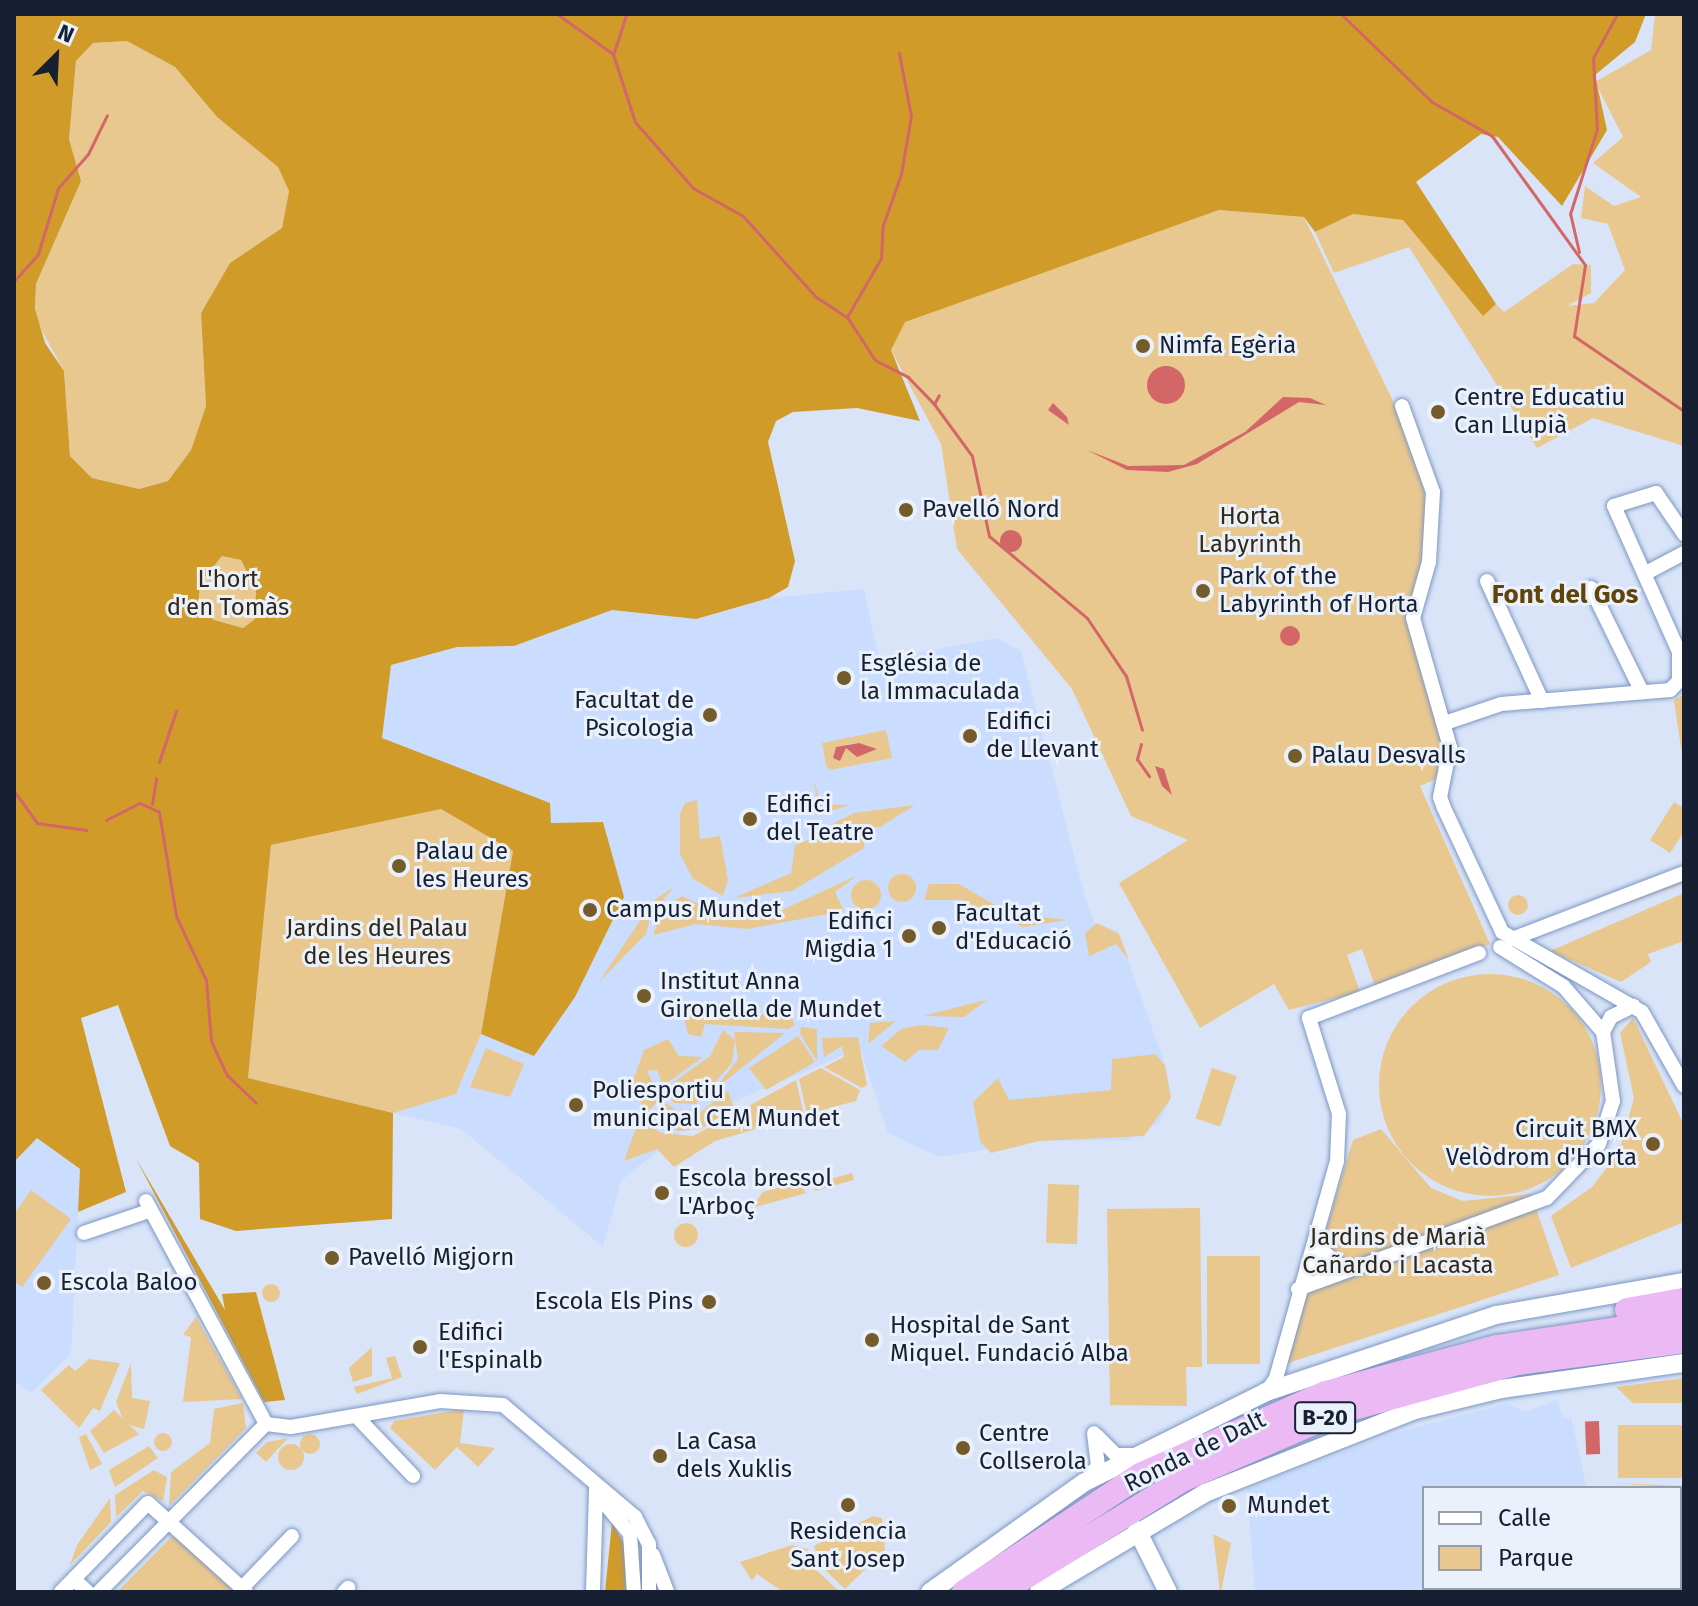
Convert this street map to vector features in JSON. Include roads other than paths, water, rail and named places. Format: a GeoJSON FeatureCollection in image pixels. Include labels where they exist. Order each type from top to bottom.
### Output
{"type":"FeatureCollection","features":[{"type":"Feature","properties":{"kind":"highway"},"geometry":{"type":"LineString","coordinates":[[1490,1349],[1583,1319],[1684,1300]]}},
{"type":"Feature","properties":{"kind":"highway","name":"Ronda de Dalt"},"geometry":{"type":"LineString","coordinates":[[964,1592],[1140,1475],[1230,1432],[1326,1393],[1490,1349],[1684,1319]]}},
{"type":"Feature","properties":{"kind":"highway","name":"Ronda de Dalt"},"geometry":{"type":"LineString","coordinates":[[1001,1592],[1182,1480],[1339,1412],[1504,1366],[1684,1341]]}},
{"type":"Feature","properties":{"kind":"street"},"geometry":{"type":"LineString","coordinates":[[1298,1289],[1418,1249],[1547,1198],[1578,1173],[1599,1144],[1613,1101],[1603,1032],[1563,986],[1506,943],[1440,797],[1450,747],[1413,618],[1429,562],[1433,492],[1402,406]]}},
{"type":"Feature","properties":{"kind":"street"},"geometry":{"type":"LineString","coordinates":[[1445,723],[1501,704],[1670,690],[1679,681],[1679,652],[1614,506],[1656,493],[1684,534]]}},
{"type":"Feature","properties":{"kind":"street"},"geometry":{"type":"LineString","coordinates":[[1646,573],[1684,553]]}},
{"type":"Feature","properties":{"kind":"street"},"geometry":{"type":"LineString","coordinates":[[1487,581],[1542,701]]}},
{"type":"Feature","properties":{"kind":"street"},"geometry":{"type":"LineString","coordinates":[[1591,588],[1642,692]]}},
{"type":"Feature","properties":{"kind":"street"},"geometry":{"type":"LineString","coordinates":[[1506,943],[1684,873]]}},
{"type":"Feature","properties":{"kind":"street"},"geometry":{"type":"LineString","coordinates":[[1506,943],[1633,1006],[1657,1028],[1684,1086]]}},
{"type":"Feature","properties":{"kind":"street"},"geometry":{"type":"LineString","coordinates":[[1266,1392],[1318,1232],[1337,1161],[1339,1114],[1309,1018],[1479,953]]}},
{"type":"Feature","properties":{"kind":"street"},"geometry":{"type":"LineString","coordinates":[[1603,1032],[1611,1017],[1633,1006]]}},
{"type":"Feature","properties":{"kind":"street"},"geometry":{"type":"LineString","coordinates":[[84,1233],[146,1206],[266,1424]]}},
{"type":"Feature","properties":{"kind":"street"},"geometry":{"type":"LineString","coordinates":[[1318,1232],[1321,1250],[1347,1271]]}},
{"type":"Feature","properties":{"kind":"street"},"geometry":{"type":"LineString","coordinates":[[930,1592],[1085,1482],[1132,1455],[1266,1392],[1496,1315],[1684,1282]]}},
{"type":"Feature","properties":{"kind":"street"},"geometry":{"type":"LineString","coordinates":[[1039,1592],[1137,1530],[1295,1453],[1415,1410],[1501,1389],[1684,1363]]}},
{"type":"Feature","properties":{"kind":"street"},"geometry":{"type":"LineString","coordinates":[[99,1592],[167,1520],[266,1424],[358,1418],[440,1401],[494,1403],[515,1411],[596,1489],[635,1517],[667,1592]]}},
{"type":"Feature","properties":{"kind":"street"},"geometry":{"type":"LineString","coordinates":[[358,1418],[413,1476]]}},
{"type":"Feature","properties":{"kind":"street"},"geometry":{"type":"LineString","coordinates":[[1085,1482],[1098,1466],[1094,1433],[1116,1455],[1132,1455]]}},
{"type":"Feature","properties":{"kind":"street"},"geometry":{"type":"LineString","coordinates":[[593,1592],[596,1489]]}},
{"type":"Feature","properties":{"kind":"street"},"geometry":{"type":"LineString","coordinates":[[596,1489],[630,1534],[634,1592]]}},
{"type":"Feature","properties":{"kind":"street"},"geometry":{"type":"LineString","coordinates":[[61,1592],[148,1503],[244,1590],[292,1536]]}},
{"type":"Feature","properties":{"kind":"street"},"geometry":{"type":"LineString","coordinates":[[1137,1530],[1168,1592]]}},
{"type":"Feature","properties":{"kind":"street"},"geometry":{"type":"LineString","coordinates":[[649,1544],[649,1592]]}},
{"type":"Feature","properties":{"kind":"street"},"geometry":{"type":"LineString","coordinates":[[75,1580],[88,1592]]}},
{"type":"Feature","properties":{"kind":"waterway"},"geometry":{"type":"LineString","coordinates":[[557,14],[613,54],[635,122],[693,188],[743,216],[816,297],[847,317],[875,360],[908,377],[934,404],[972,456],[989,536],[1087,618],[1126,676],[1142,730]]}},
{"type":"Feature","properties":{"kind":"waterway"},"geometry":{"type":"LineString","coordinates":[[614,52],[626,14]]}},
{"type":"Feature","properties":{"kind":"waterway"},"geometry":{"type":"LineString","coordinates":[[1341,14],[1432,102],[1492,136],[1585,265],[1574,336],[1684,411]]}},
{"type":"Feature","properties":{"kind":"waterway"},"geometry":{"type":"LineString","coordinates":[[1579,252],[1570,214],[1597,129],[1593,58],[1617,14]]}},
{"type":"Feature","properties":{"kind":"waterway"},"geometry":{"type":"LineString","coordinates":[[847,317],[881,258],[883,225],[901,174],[911,116],[899,53]]}},
{"type":"Feature","properties":{"kind":"waterway"},"geometry":{"type":"LineString","coordinates":[[14,281],[38,254],[58,188],[88,154],[107,115]]}},
{"type":"Feature","properties":{"kind":"waterway"},"geometry":{"type":"LineString","coordinates":[[934,404],[939,395]]}},
{"type":"Feature","properties":{"kind":"waterway"},"geometry":{"type":"LineString","coordinates":[[159,762],[176,711]]}},
{"type":"Feature","properties":{"kind":"waterway"},"geometry":{"type":"LineString","coordinates":[[1141,744],[1137,759],[1149,776]]}},
{"type":"Feature","properties":{"kind":"waterway"},"geometry":{"type":"LineString","coordinates":[[152,804],[156,778]]}},
{"type":"Feature","properties":{"kind":"waterway"},"geometry":{"type":"LineString","coordinates":[[14,791],[37,823],[87,830]]}},
{"type":"Feature","properties":{"kind":"waterway"},"geometry":{"type":"LineString","coordinates":[[106,820],[140,803],[159,812],[176,916],[206,980],[211,1041],[227,1075],[256,1103]]}},
{"type":"Feature","properties":{"kind":"place","name":"Nimfa Egèria"},"geometry":{"type":"Point","coordinates":[1143,346]}},
{"type":"Feature","properties":{"kind":"place","name":"Centre Educatiu Can Llupià"},"geometry":{"type":"Point","coordinates":[1438,412]}},
{"type":"Feature","properties":{"kind":"place","name":"Pavelló Nord"},"geometry":{"type":"Point","coordinates":[906,510]}},
{"type":"Feature","properties":{"kind":"place","name":"Park of the Labyrinth of Horta"},"geometry":{"type":"Point","coordinates":[1203,591]}},
{"type":"Feature","properties":{"kind":"place","name":"Església de la Immaculada"},"geometry":{"type":"Point","coordinates":[844,678]}},
{"type":"Feature","properties":{"kind":"place","name":"Facultat de Psicologia"},"geometry":{"type":"Point","coordinates":[710,715]}},
{"type":"Feature","properties":{"kind":"place","name":"Edifici de Llevant"},"geometry":{"type":"Point","coordinates":[970,736]}},
{"type":"Feature","properties":{"kind":"place","name":"Palau Desvalls"},"geometry":{"type":"Point","coordinates":[1295,756]}},
{"type":"Feature","properties":{"kind":"place","name":"Edifici del Teatre"},"geometry":{"type":"Point","coordinates":[750,819]}},
{"type":"Feature","properties":{"kind":"place","name":"Palau de les Heures"},"geometry":{"type":"Point","coordinates":[399,866]}},
{"type":"Feature","properties":{"kind":"place","name":"Campus Mundet"},"geometry":{"type":"Point","coordinates":[590,910]}},
{"type":"Feature","properties":{"kind":"place","name":"Facultat d'Educació"},"geometry":{"type":"Point","coordinates":[939,928]}},
{"type":"Feature","properties":{"kind":"place","name":"Edifici Migdia 1"},"geometry":{"type":"Point","coordinates":[909,936]}},
{"type":"Feature","properties":{"kind":"place","name":"Institut Anna Gironella de Mundet"},"geometry":{"type":"Point","coordinates":[644,996]}},
{"type":"Feature","properties":{"kind":"place","name":"Poliesportiu municipal CEM Mundet"},"geometry":{"type":"Point","coordinates":[576,1105]}},
{"type":"Feature","properties":{"kind":"place","name":"Circuit BMX Velòdrom d'Horta"},"geometry":{"type":"Point","coordinates":[1653,1144]}},
{"type":"Feature","properties":{"kind":"place","name":"Escola bressol L'Arboç"},"geometry":{"type":"Point","coordinates":[662,1193]}},
{"type":"Feature","properties":{"kind":"place","name":"Pavelló Migjorn"},"geometry":{"type":"Point","coordinates":[332,1258]}},
{"type":"Feature","properties":{"kind":"place","name":"Escola Baloo"},"geometry":{"type":"Point","coordinates":[44,1283]}},
{"type":"Feature","properties":{"kind":"place","name":"Escola Els Pins"},"geometry":{"type":"Point","coordinates":[709,1302]}},
{"type":"Feature","properties":{"kind":"place","name":"Hospital de Sant Miquel. Fundació Alba"},"geometry":{"type":"Point","coordinates":[872,1340]}},
{"type":"Feature","properties":{"kind":"place","name":"Edifici l'Espinalb"},"geometry":{"type":"Point","coordinates":[420,1347]}},
{"type":"Feature","properties":{"kind":"place","name":"Centre Collserola"},"geometry":{"type":"Point","coordinates":[963,1448]}},
{"type":"Feature","properties":{"kind":"place","name":"La Casa dels Xuklis"},"geometry":{"type":"Point","coordinates":[660,1456]}},
{"type":"Feature","properties":{"kind":"place","name":"Residencia Sant Josep"},"geometry":{"type":"Point","coordinates":[848,1505]}},
{"type":"Feature","properties":{"kind":"place","name":"Mundet"},"geometry":{"type":"Point","coordinates":[1229,1506]}},
{"type":"Feature","properties":{"kind":"district","name":"Font del Gos"},"geometry":{"type":"Point","coordinates":[1565,595]}},
{"type":"Feature","properties":{"kind":"park label","name":"Horta Labyrinth"},"geometry":{"type":"Point","coordinates":[1250,531]}},
{"type":"Feature","properties":{"kind":"park label","name":"L'hort d'en Tomàs"},"geometry":{"type":"Point","coordinates":[228,594]}},
{"type":"Feature","properties":{"kind":"park label","name":"Jardins del Palau de les Heures"},"geometry":{"type":"Point","coordinates":[377,943]}},
{"type":"Feature","properties":{"kind":"park label","name":"Jardins de Marià Cañardo i Lacasta"},"geometry":{"type":"Point","coordinates":[1398,1252]}}]}
